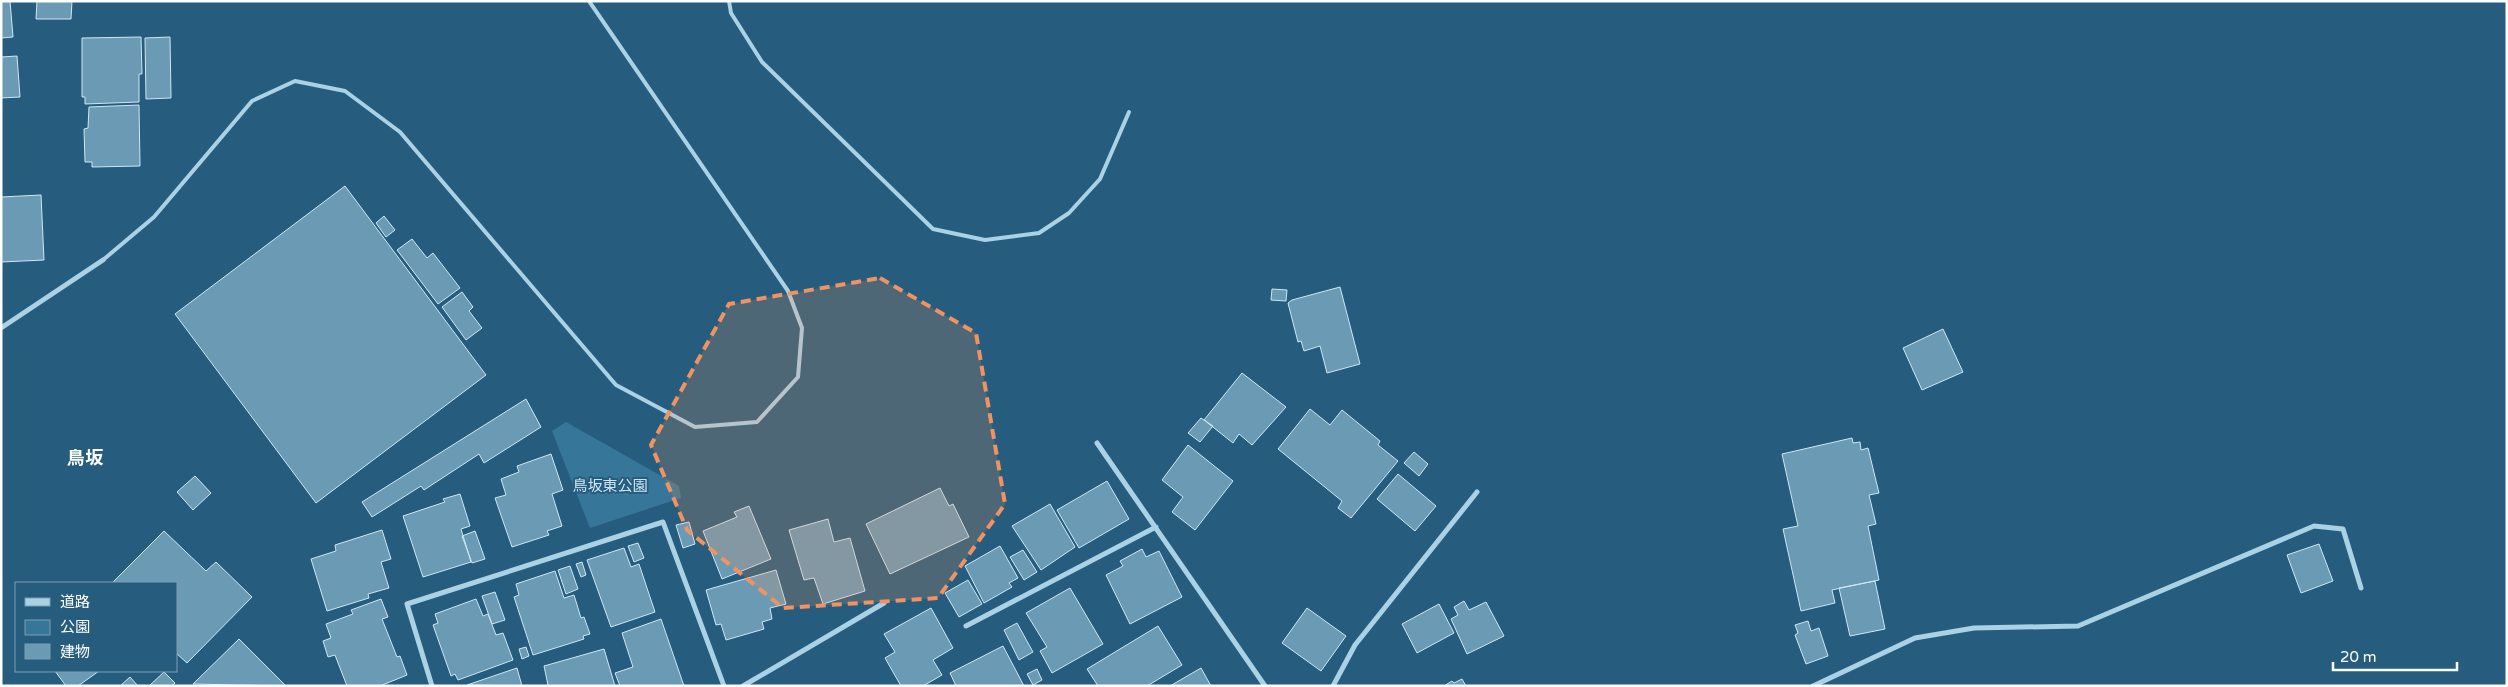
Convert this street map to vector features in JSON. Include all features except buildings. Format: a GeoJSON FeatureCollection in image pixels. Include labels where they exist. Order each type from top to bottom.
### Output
{"type":"FeatureCollection","features":[{"type":"Feature","properties":{"kind":"street"},"geometry":{"type":"LineString","coordinates":[[1,328],[102,260]]}},
{"type":"Feature","properties":{"kind":"street"},"geometry":{"type":"LineString","coordinates":[[1097,443],[1266,686]]}},
{"type":"Feature","properties":{"kind":"street"},"geometry":{"type":"LineString","coordinates":[[1333,686],[1355,645],[1477,492]]}},
{"type":"Feature","properties":{"kind":"street"},"geometry":{"type":"LineString","coordinates":[[432,686],[407,604],[663,522],[724,686]]}},
{"type":"Feature","properties":{"kind":"street"},"geometry":{"type":"LineString","coordinates":[[1813,686],[1915,638],[1974,628],[2078,626],[2314,526],[2343,529],[2361,588]]}},
{"type":"Feature","properties":{"kind":"street"},"geometry":{"type":"LineString","coordinates":[[966,626],[1156,527]]}},
{"type":"Feature","properties":{"kind":"street"},"geometry":{"type":"LineString","coordinates":[[743,686],[884,603]]}},
{"type":"Feature","properties":{"kind":"lane"},"geometry":{"type":"LineString","coordinates":[[102,260],[154,217],[252,102],[295,81],[345,91],[400,132],[616,385],[695,427],[757,422],[798,377],[802,328],[788,290],[589,1]]}},
{"type":"Feature","properties":{"kind":"lane"},"geometry":{"type":"LineString","coordinates":[[729,1],[731,13],[762,62],[933,229],[985,240],[1039,233],[1068,213],[1100,179],[1129,112]]}},
{"type":"Feature","properties":{"kind":"highlighted area"},"geometry":{"type":"Polygon","coordinates":[[[880,278],[976,333],[1005,504],[938,598],[783,608],[687,530],[651,445],[729,304],[880,278]]]}},
{"type":"Feature","properties":{"kind":"green space","name":"鳥坂東公園"},"geometry":{"type":"Polygon","coordinates":[[[566,422],[679,486],[681,498],[590,528],[552,431],[566,422]]]}},
{"type":"Feature","properties":{"kind":"district","name":"鳥坂"},"geometry":{"type":"Point","coordinates":[85,458]}}]}
